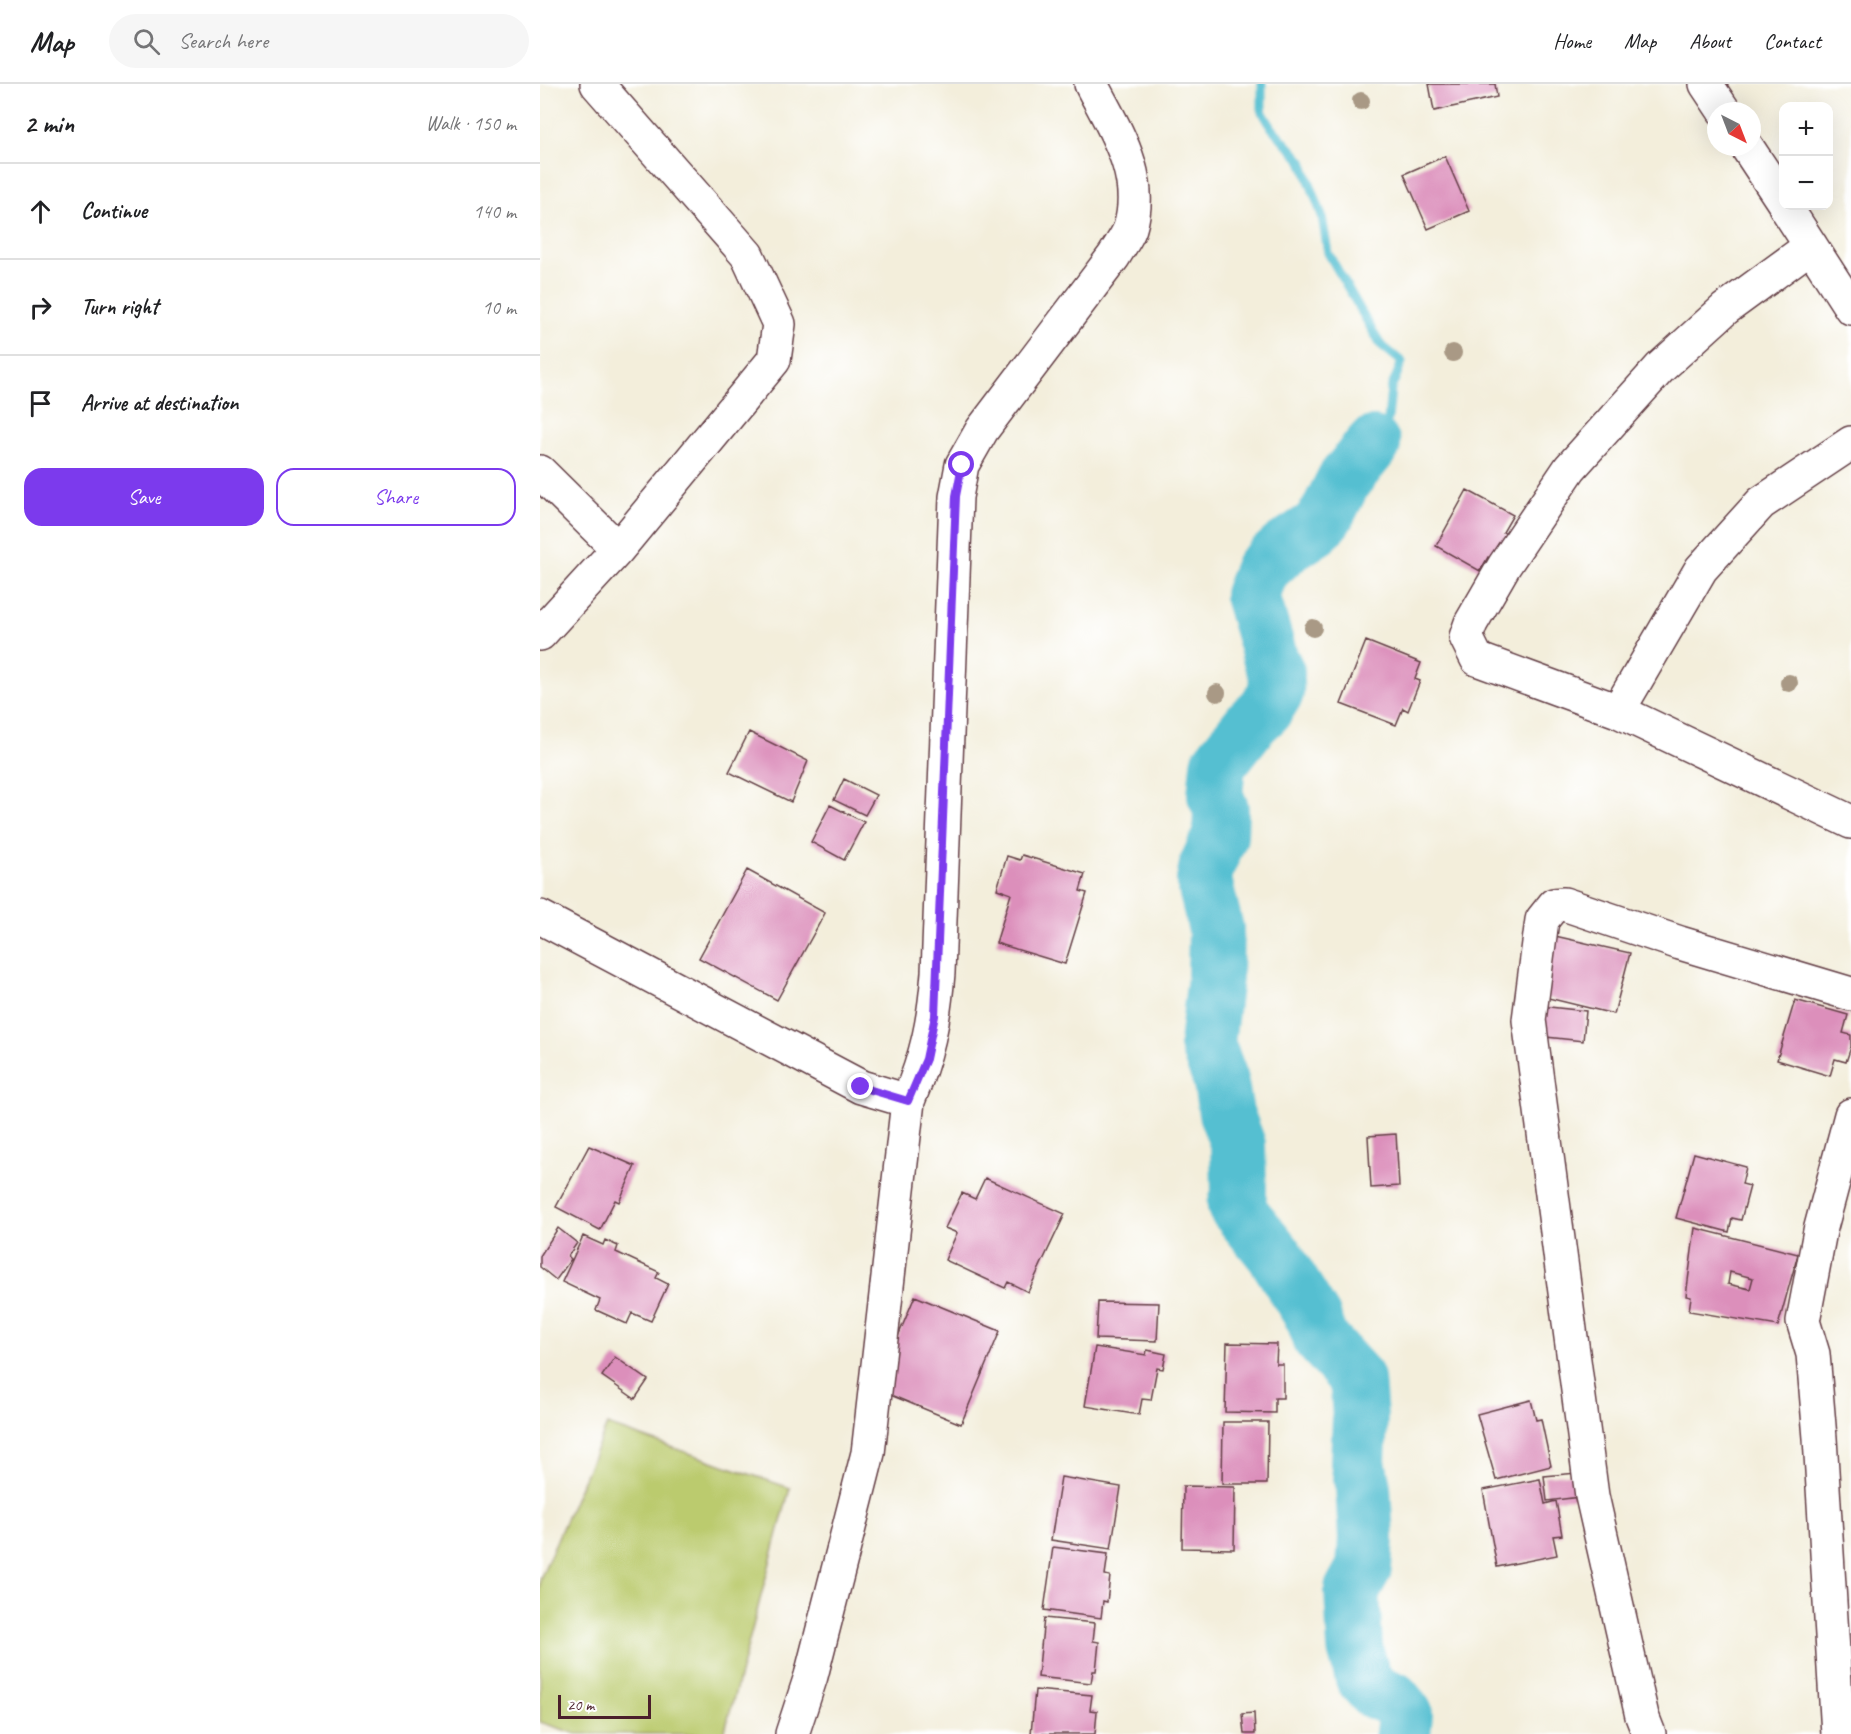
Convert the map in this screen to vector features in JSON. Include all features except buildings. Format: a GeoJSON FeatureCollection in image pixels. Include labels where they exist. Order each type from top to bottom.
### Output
{"type":"FeatureCollection","features":[{"type":"Feature","properties":{"kind":"street"},"geometry":{"type":"LineString","coordinates":[[540,634],[618,549],[774,360],[779,324],[747,255],[597,84]]}},
{"type":"Feature","properties":{"kind":"street"},"geometry":{"type":"LineString","coordinates":[[792,1734],[811,1676],[868,1453],[908,1101],[926,1059],[935,1016],[956,496],[962,465],[982,430],[1114,256],[1130,228],[1134,183],[1130,160],[1091,84]]}},
{"type":"Feature","properties":{"kind":"street"},"geometry":{"type":"LineString","coordinates":[[1706,84],[1718,102]]}},
{"type":"Feature","properties":{"kind":"street"},"geometry":{"type":"LineString","coordinates":[[1753,156],[1779,196]]}},
{"type":"Feature","properties":{"kind":"street"},"geometry":{"type":"LineString","coordinates":[[1788,210],[1851,308]]}},
{"type":"Feature","properties":{"kind":"street"},"geometry":{"type":"LineString","coordinates":[[1811,246],[1725,309],[1661,367],[1570,468],[1504,566],[1471,623],[1466,637],[1478,659],[1618,711],[1851,822]]}},
{"type":"Feature","properties":{"kind":"street"},"geometry":{"type":"LineString","coordinates":[[1618,711],[1701,569],[1761,503],[1851,443]]}},
{"type":"Feature","properties":{"kind":"street"},"geometry":{"type":"LineString","coordinates":[[540,472],[561,490],[618,549]]}},
{"type":"Feature","properties":{"kind":"street"},"geometry":{"type":"LineString","coordinates":[[1649,1734],[1642,1716],[1590,1485],[1530,1020],[1542,920],[1554,905],[1564,904],[1680,943],[1851,994]]}},
{"type":"Feature","properties":{"kind":"street"},"geometry":{"type":"LineString","coordinates":[[540,917],[861,1087],[908,1101]]}},
{"type":"Feature","properties":{"kind":"street"},"geometry":{"type":"LineString","coordinates":[[1838,1734],[1813,1354],[1803,1321],[1820,1231],[1851,1115]]}},
{"type":"Feature","properties":{"kind":"green space"},"geometry":{"type":"Polygon","coordinates":[[[607,1425],[790,1488],[724,1734],[576,1734],[540,1722],[540,1579],[607,1425]]]}},
{"type":"Feature","properties":{"kind":"waterway"},"geometry":{"type":"LineString","coordinates":[[1262,84],[1262,111],[1272,128],[1302,161],[1322,216],[1328,253],[1380,344],[1402,362],[1391,389],[1388,419],[1373,444]]}},
{"type":"Feature","properties":{"kind":"waterway"},"geometry":{"type":"LineString","coordinates":[[1373,444],[1344,480],[1326,516],[1316,528],[1284,549],[1262,569],[1252,595],[1271,660],[1277,672],[1276,692],[1265,710],[1252,722],[1218,765],[1215,795],[1221,809],[1220,836],[1207,865],[1204,880],[1216,929],[1215,977],[1207,1044],[1220,1078],[1226,1113],[1238,1145],[1239,1195],[1235,1206],[1274,1254],[1314,1319],[1319,1337],[1357,1379],[1360,1417],[1358,1462],[1363,1487],[1366,1538],[1364,1568],[1352,1590],[1355,1648],[1363,1678],[1374,1691],[1393,1699],[1405,1714],[1403,1734]]}},
{"type":"Feature","properties":{"kind":"route"},"geometry":{"type":"LineString","coordinates":[[861,1087],[908,1101],[926,1059],[935,1016],[956,496],[962,465]]}}]}
